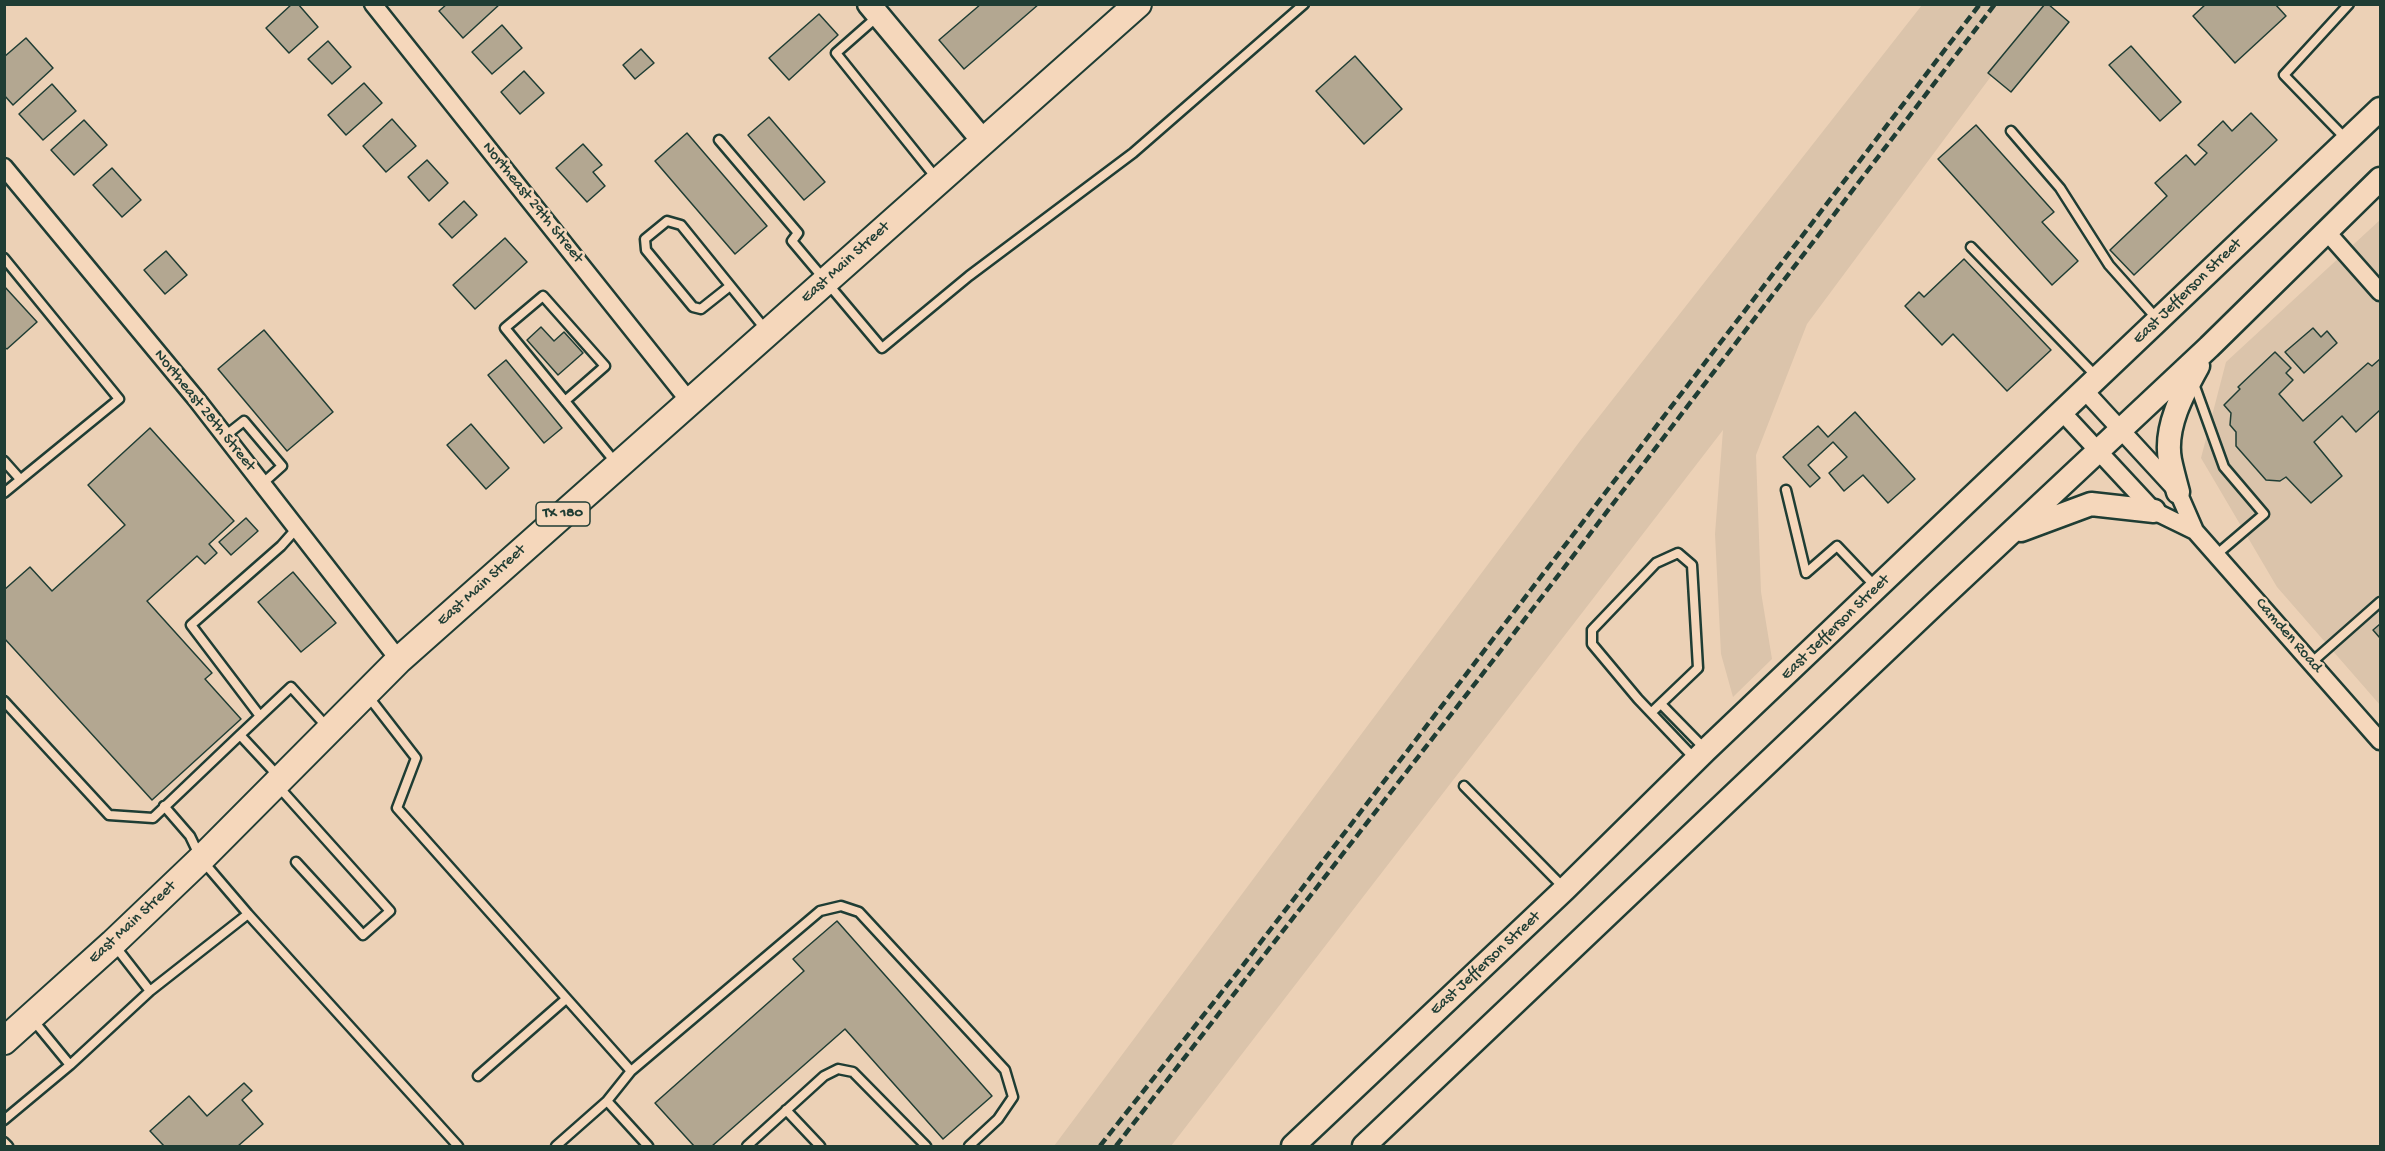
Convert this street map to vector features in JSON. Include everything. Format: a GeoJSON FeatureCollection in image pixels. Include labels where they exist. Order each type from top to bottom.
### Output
{"type":"FeatureCollection","features":[{"type":"Feature","properties":{"kind":"main road","name":"East Main Street"},"geometry":{"type":"LineString","coordinates":[[4,1041],[113,944],[279,782],[399,660],[1138,4]]}},
{"type":"Feature","properties":{"kind":"main road"},"geometry":{"type":"LineString","coordinates":[[874,10],[984,141]]}},
{"type":"Feature","properties":{"kind":"main road","name":"East Jefferson Street"},"geometry":{"type":"LineString","coordinates":[[1293,1146],[1565,889],[1701,755],[2380,109]]}},
{"type":"Feature","properties":{"kind":"main road"},"geometry":{"type":"LineString","coordinates":[[1364,1146],[2209,347],[2380,179]]}},
{"type":"Feature","properties":{"kind":"main road"},"geometry":{"type":"LineString","coordinates":[[2178,492],[2169,457],[2171,424],[2192,377],[2209,347]]}},
{"type":"Feature","properties":{"kind":"main road"},"geometry":{"type":"LineString","coordinates":[[2006,537],[2091,504],[2154,511]]}},
{"type":"Feature","properties":{"kind":"street","name":"Northeast 29th Street"},"geometry":{"type":"LineString","coordinates":[[373,4],[690,402]]}},
{"type":"Feature","properties":{"kind":"street","name":"Northeast 28th Street"},"geometry":{"type":"LineString","coordinates":[[4,167],[225,436],[399,660]]}},
{"type":"Feature","properties":{"kind":"street"},"geometry":{"type":"LineString","coordinates":[[2326,231],[2380,292]]}},
{"type":"Feature","properties":{"kind":"street","name":"Camden Road"},"geometry":{"type":"LineString","coordinates":[[2092,385],[2121,429],[2178,492],[2195,531],[2380,741]]}},
{"type":"Feature","properties":{"kind":"street","name":"Camden Road"},"geometry":{"type":"LineString","coordinates":[[2062,412],[2154,511],[2195,531]]}},
{"type":"Feature","properties":{"kind":"lane"},"geometry":{"type":"LineString","coordinates":[[719,140],[798,233],[792,240],[882,348],[969,276],[1133,153],[1304,4]]}},
{"type":"Feature","properties":{"kind":"lane"},"geometry":{"type":"LineString","coordinates":[[2347,140],[2284,75],[2349,4]]}},
{"type":"Feature","properties":{"kind":"lane"},"geometry":{"type":"LineString","coordinates":[[874,10],[836,53],[939,181]]}},
{"type":"Feature","properties":{"kind":"lane"},"geometry":{"type":"LineString","coordinates":[[2011,131],[2060,188],[2109,265],[2159,320]]}},
{"type":"Feature","properties":{"kind":"lane"},"geometry":{"type":"LineString","coordinates":[[730,286],[701,309],[693,307],[646,250],[645,239],[667,221],[681,225],[768,333]]}},
{"type":"Feature","properties":{"kind":"lane"},"geometry":{"type":"LineString","coordinates":[[1971,247],[2092,385]]}},
{"type":"Feature","properties":{"kind":"lane"},"geometry":{"type":"LineString","coordinates":[[4,258],[119,399],[4,493]]}},
{"type":"Feature","properties":{"kind":"lane"},"geometry":{"type":"LineString","coordinates":[[565,401],[605,366],[543,296],[504,328],[618,466]]}},
{"type":"Feature","properties":{"kind":"lane"},"geometry":{"type":"LineString","coordinates":[[2192,377],[2224,467],[2264,514],[2216,555]]}},
{"type":"Feature","properties":{"kind":"lane"},"geometry":{"type":"LineString","coordinates":[[225,436],[244,420],[282,466],[262,484]]}},
{"type":"Feature","properties":{"kind":"lane"},"geometry":{"type":"LineString","coordinates":[[4,461],[20,479]]}},
{"type":"Feature","properties":{"kind":"lane"},"geometry":{"type":"LineString","coordinates":[[1786,490],[1806,573],[1837,546],[1877,589]]}},
{"type":"Feature","properties":{"kind":"lane"},"geometry":{"type":"LineString","coordinates":[[260,716],[191,625],[281,546],[297,528]]}},
{"type":"Feature","properties":{"kind":"lane"},"geometry":{"type":"LineString","coordinates":[[1652,712],[1698,668],[1692,565],[1678,553],[1656,563],[1592,630],[1592,644],[1652,712],[1701,755]]}},
{"type":"Feature","properties":{"kind":"lane"},"geometry":{"type":"LineString","coordinates":[[2311,663],[2380,602]]}},
{"type":"Feature","properties":{"kind":"lane"},"geometry":{"type":"LineString","coordinates":[[4,701],[109,815],[153,818],[291,687],[330,730]]}},
{"type":"Feature","properties":{"kind":"lane"},"geometry":{"type":"LineString","coordinates":[[366,693],[416,758],[397,808],[631,1071]]}},
{"type":"Feature","properties":{"kind":"lane"},"geometry":{"type":"LineString","coordinates":[[1660,705],[1701,755]]}},
{"type":"Feature","properties":{"kind":"lane"},"geometry":{"type":"LineString","coordinates":[[240,735],[390,910],[363,935],[296,862]]}},
{"type":"Feature","properties":{"kind":"lane"},"geometry":{"type":"LineString","coordinates":[[1464,786],[1565,889]]}},
{"type":"Feature","properties":{"kind":"lane"},"geometry":{"type":"LineString","coordinates":[[164,806],[190,836],[201,859],[248,914],[458,1146]]}},
{"type":"Feature","properties":{"kind":"lane"},"geometry":{"type":"LineString","coordinates":[[556,1146],[607,1101],[631,1071],[820,911],[841,906],[859,912],[1005,1070],[1013,1097],[999,1119],[969,1146]]}},
{"type":"Feature","properties":{"kind":"lane"},"geometry":{"type":"LineString","coordinates":[[4,1120],[70,1065],[150,990],[248,914]]}},
{"type":"Feature","properties":{"kind":"lane"},"geometry":{"type":"LineString","coordinates":[[113,944],[150,990]]}},
{"type":"Feature","properties":{"kind":"lane"},"geometry":{"type":"LineString","coordinates":[[478,1076],[566,999]]}},
{"type":"Feature","properties":{"kind":"lane"},"geometry":{"type":"LineString","coordinates":[[31,1017],[70,1065]]}},
{"type":"Feature","properties":{"kind":"lane"},"geometry":{"type":"LineString","coordinates":[[747,1146],[824,1076],[838,1069],[853,1072],[926,1146]]}},
{"type":"Feature","properties":{"kind":"lane"},"geometry":{"type":"LineString","coordinates":[[607,1101],[648,1146]]}},
{"type":"Feature","properties":{"kind":"lane"},"geometry":{"type":"LineString","coordinates":[[786,1110],[820,1146]]}},
{"type":"Feature","properties":{"kind":"lane"},"geometry":{"type":"LineString","coordinates":[[4,1142],[9,1146]]}},
{"type":"Feature","properties":{"kind":"shaded area"},"geometry":{"type":"Polygon","coordinates":[[[1922,5],[2044,5],[1807,324],[1756,455],[1761,592],[1772,659],[1733,697],[1721,654],[1715,534],[1723,430],[1171,1146],[1054,1146],[1580,441],[1922,5]]]}},
{"type":"Feature","properties":{"kind":"shaded area"},"geometry":{"type":"Polygon","coordinates":[[[2380,220],[2380,705],[2277,587],[2201,458],[2226,362],[2380,220]]]}},
{"type":"Feature","properties":{"kind":"building"},"geometry":{"type":"Polygon","coordinates":[[[292,4],[298,4],[318,27],[289,53],[266,28],[292,4]]]}},
{"type":"Feature","properties":{"kind":"building"},"geometry":{"type":"Polygon","coordinates":[[[447,4],[500,4],[463,38],[439,11],[447,4]]]}},
{"type":"Feature","properties":{"kind":"building"},"geometry":{"type":"Polygon","coordinates":[[[981,4],[1039,4],[964,69],[939,40],[981,4]]]}},
{"type":"Feature","properties":{"kind":"building"},"geometry":{"type":"Polygon","coordinates":[[[2045,4],[2069,22],[2011,92],[1988,73],[2045,4]]]}},
{"type":"Feature","properties":{"kind":"building"},"geometry":{"type":"Polygon","coordinates":[[[2206,4],[2275,4],[2286,16],[2235,63],[2193,16],[2206,4]]]}},
{"type":"Feature","properties":{"kind":"building"},"geometry":{"type":"Polygon","coordinates":[[[819,14],[838,35],[789,80],[769,58],[819,14]]]}},
{"type":"Feature","properties":{"kind":"building"},"geometry":{"type":"Polygon","coordinates":[[[502,25],[522,48],[492,74],[472,52],[502,25]]]}},
{"type":"Feature","properties":{"kind":"building"},"geometry":{"type":"Polygon","coordinates":[[[26,38],[53,68],[13,105],[4,95],[4,57],[26,38]]]}},
{"type":"Feature","properties":{"kind":"building"},"geometry":{"type":"Polygon","coordinates":[[[328,41],[351,67],[332,84],[308,59],[328,41]]]}},
{"type":"Feature","properties":{"kind":"building"},"geometry":{"type":"Polygon","coordinates":[[[2131,46],[2181,102],[2160,121],[2109,65],[2131,46]]]}},
{"type":"Feature","properties":{"kind":"building"},"geometry":{"type":"Polygon","coordinates":[[[641,49],[654,63],[635,79],[623,65],[641,49]]]}},
{"type":"Feature","properties":{"kind":"building"},"geometry":{"type":"Polygon","coordinates":[[[1355,56],[1402,109],[1364,144],[1316,91],[1355,56]]]}},
{"type":"Feature","properties":{"kind":"building"},"geometry":{"type":"Polygon","coordinates":[[[524,71],[544,93],[520,114],[501,92],[524,71]]]}},
{"type":"Feature","properties":{"kind":"building"},"geometry":{"type":"Polygon","coordinates":[[[364,83],[382,103],[346,135],[328,115],[364,83]]]}},
{"type":"Feature","properties":{"kind":"building"},"geometry":{"type":"Polygon","coordinates":[[[52,84],[76,111],[43,140],[19,114],[52,84]]]}},
{"type":"Feature","properties":{"kind":"building"},"geometry":{"type":"Polygon","coordinates":[[[2251,113],[2277,140],[2134,275],[2110,250],[2167,196],[2155,183],[2186,155],[2195,165],[2207,153],[2198,145],[2223,121],[2232,131],[2251,113]]]}},
{"type":"Feature","properties":{"kind":"building"},"geometry":{"type":"Polygon","coordinates":[[[769,117],[825,182],[804,200],[748,135],[769,117]]]}},
{"type":"Feature","properties":{"kind":"building"},"geometry":{"type":"Polygon","coordinates":[[[392,119],[416,146],[386,172],[363,146],[392,119]]]}},
{"type":"Feature","properties":{"kind":"building"},"geometry":{"type":"Polygon","coordinates":[[[84,120],[107,145],[74,175],[51,150],[84,120]]]}},
{"type":"Feature","properties":{"kind":"building"},"geometry":{"type":"Polygon","coordinates":[[[1976,125],[2054,212],[2042,222],[2078,261],[2052,285],[1938,159],[1976,125]]]}},
{"type":"Feature","properties":{"kind":"building"},"geometry":{"type":"Polygon","coordinates":[[[687,133],[767,226],[735,254],[655,161],[687,133]]]}},
{"type":"Feature","properties":{"kind":"building"},"geometry":{"type":"Polygon","coordinates":[[[583,144],[602,165],[593,172],[605,186],[587,202],[556,168],[583,144]]]}},
{"type":"Feature","properties":{"kind":"building"},"geometry":{"type":"Polygon","coordinates":[[[427,160],[448,183],[429,201],[408,177],[427,160]]]}},
{"type":"Feature","properties":{"kind":"building"},"geometry":{"type":"Polygon","coordinates":[[[112,168],[141,200],[122,217],[93,185],[112,168]]]}},
{"type":"Feature","properties":{"kind":"building"},"geometry":{"type":"Polygon","coordinates":[[[464,201],[477,215],[452,238],[439,224],[464,201]]]}},
{"type":"Feature","properties":{"kind":"building"},"geometry":{"type":"Polygon","coordinates":[[[505,238],[527,262],[475,309],[453,285],[505,238]]]}},
{"type":"Feature","properties":{"kind":"building"},"geometry":{"type":"Polygon","coordinates":[[[166,251],[187,275],[165,294],[144,270],[166,251]]]}},
{"type":"Feature","properties":{"kind":"building"},"geometry":{"type":"Polygon","coordinates":[[[1964,259],[2051,350],[2007,391],[1953,334],[1942,345],[1905,306],[1919,292],[1924,297],[1964,259]]]}},
{"type":"Feature","properties":{"kind":"building"},"geometry":{"type":"Polygon","coordinates":[[[4,286],[37,322],[7,349],[4,347],[4,286]]]}},
{"type":"Feature","properties":{"kind":"building"},"geometry":{"type":"Polygon","coordinates":[[[541,327],[554,341],[564,332],[583,353],[558,375],[527,340],[541,327]]]}},
{"type":"Feature","properties":{"kind":"building"},"geometry":{"type":"Polygon","coordinates":[[[2313,328],[2321,337],[2327,331],[2337,343],[2304,373],[2285,352],[2313,328]]]}},
{"type":"Feature","properties":{"kind":"building"},"geometry":{"type":"Polygon","coordinates":[[[264,330],[333,412],[287,451],[218,369],[264,330]]]}},
{"type":"Feature","properties":{"kind":"building"},"geometry":{"type":"Polygon","coordinates":[[[2275,352],[2291,368],[2286,373],[2293,380],[2279,394],[2303,421],[2368,363],[2372,366],[2380,359],[2380,410],[2356,432],[2342,416],[2314,442],[2342,476],[2311,503],[2286,477],[2280,481],[2266,480],[2236,446],[2236,432],[2230,425],[2231,413],[2224,405],[2240,389],[2238,387],[2275,352]]]}},
{"type":"Feature","properties":{"kind":"building"},"geometry":{"type":"Polygon","coordinates":[[[506,360],[562,428],[544,443],[488,375],[506,360]]]}},
{"type":"Feature","properties":{"kind":"building"},"geometry":{"type":"Polygon","coordinates":[[[1855,412],[1915,479],[1888,503],[1863,475],[1844,491],[1829,473],[1847,457],[1833,442],[1808,465],[1820,478],[1810,487],[1783,457],[1818,426],[1828,437],[1855,412]]]}},
{"type":"Feature","properties":{"kind":"building"},"geometry":{"type":"Polygon","coordinates":[[[471,424],[509,468],[486,489],[447,445],[471,424]]]}},
{"type":"Feature","properties":{"kind":"building"},"geometry":{"type":"Polygon","coordinates":[[[150,428],[234,521],[209,544],[217,553],[205,564],[197,556],[147,601],[212,673],[205,679],[241,719],[152,800],[4,638],[4,590],[30,567],[52,591],[125,525],[88,485],[150,428]]]}},
{"type":"Feature","properties":{"kind":"building"},"geometry":{"type":"Polygon","coordinates":[[[246,518],[258,531],[231,555],[219,542],[246,518]]]}},
{"type":"Feature","properties":{"kind":"building"},"geometry":{"type":"Polygon","coordinates":[[[293,572],[336,623],[301,652],[258,602],[293,572]]]}},
{"type":"Feature","properties":{"kind":"building"},"geometry":{"type":"Polygon","coordinates":[[[2380,624],[2380,638],[2373,630],[2380,624]]]}},
{"type":"Feature","properties":{"kind":"building"},"geometry":{"type":"Polygon","coordinates":[[[837,921],[992,1096],[943,1139],[845,1029],[712,1146],[694,1146],[655,1103],[804,971],[793,959],[837,921]]]}},
{"type":"Feature","properties":{"kind":"building"},"geometry":{"type":"Polygon","coordinates":[[[244,1083],[252,1091],[242,1100],[263,1124],[238,1146],[164,1146],[150,1131],[189,1096],[207,1116],[244,1083]]]}},
{"type":"Feature","properties":{"kind":"railway"},"geometry":{"type":"LineString","coordinates":[[1100,1146],[1244,964],[1980,4]]}},
{"type":"Feature","properties":{"kind":"railway"},"geometry":{"type":"LineString","coordinates":[[1116,1146],[1505,645],[1995,4]]}}]}
